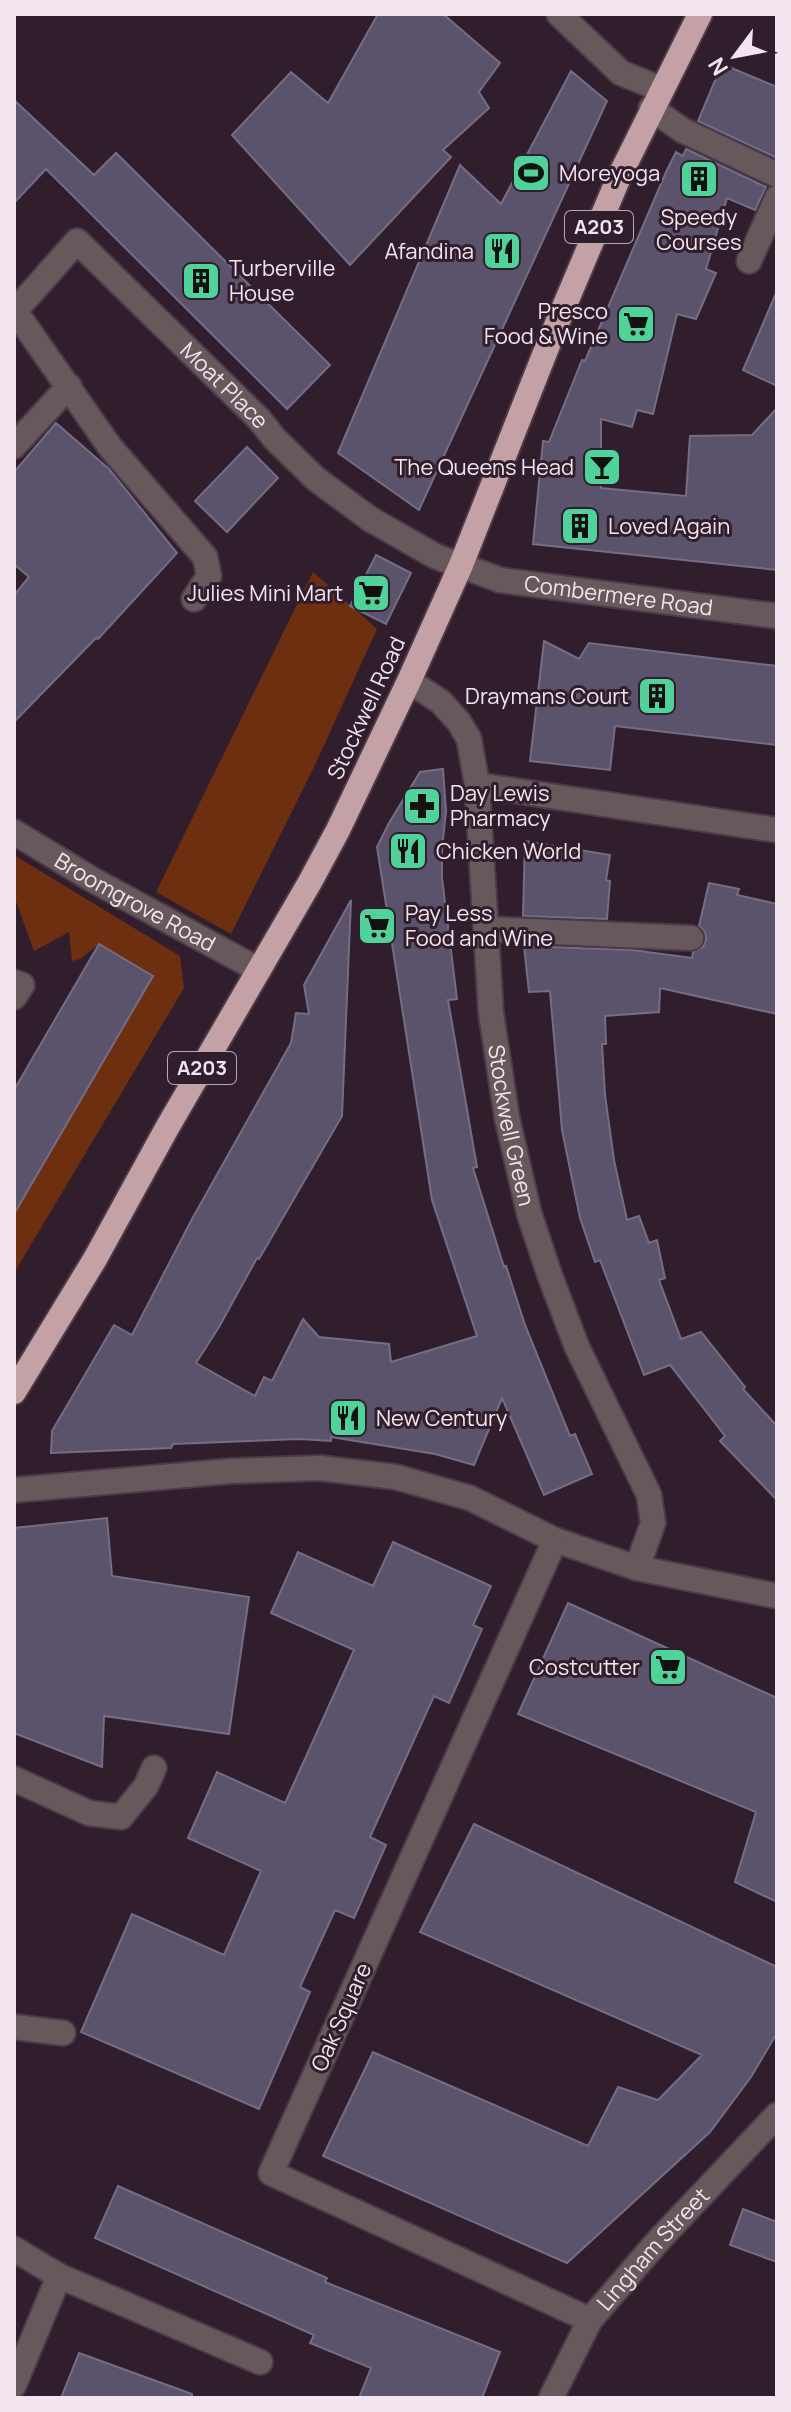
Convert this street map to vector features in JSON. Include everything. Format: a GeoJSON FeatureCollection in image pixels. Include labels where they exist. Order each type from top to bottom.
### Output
{"type":"FeatureCollection","features":[{"type":"Feature","properties":{"kind":"highway","name":"Stockwell Road"},"geometry":{"type":"LineString","coordinates":[[14,1392],[95,1259],[338,830],[461,565],[550,340],[619,177],[700,14]]}},
{"type":"Feature","properties":{"kind":"street"},"geometry":{"type":"LineString","coordinates":[[559,14],[621,73],[656,98],[682,130],[777,175]]}},
{"type":"Feature","properties":{"kind":"street"},"geometry":{"type":"LineString","coordinates":[[749,261],[777,198]]}},
{"type":"Feature","properties":{"kind":"street","name":"Moat Place"},"geometry":{"type":"LineString","coordinates":[[15,311],[77,241],[316,479],[370,519],[435,556],[461,565]]}},
{"type":"Feature","properties":{"kind":"street"},"geometry":{"type":"LineString","coordinates":[[15,311],[110,447],[205,557],[209,576],[194,599]]}},
{"type":"Feature","properties":{"kind":"street"},"geometry":{"type":"LineString","coordinates":[[14,446],[69,386]]}},
{"type":"Feature","properties":{"kind":"street","name":"Combermere Road"},"geometry":{"type":"LineString","coordinates":[[461,565],[500,580],[777,616]]}},
{"type":"Feature","properties":{"kind":"street","name":"Stockwell Green"},"geometry":{"type":"LineString","coordinates":[[409,681],[441,702],[469,739],[477,785],[491,1013],[507,1118],[529,1213],[550,1276],[577,1347],[649,1495],[653,1523],[637,1568]]}},
{"type":"Feature","properties":{"kind":"street"},"geometry":{"type":"LineString","coordinates":[[477,785],[777,830]]}},
{"type":"Feature","properties":{"kind":"street","name":"Broomgrove Road"},"geometry":{"type":"LineString","coordinates":[[14,832],[93,880],[259,970]]}},
{"type":"Feature","properties":{"kind":"street"},"geometry":{"type":"LineString","coordinates":[[486,929],[691,938]]}},
{"type":"Feature","properties":{"kind":"street"},"geometry":{"type":"LineString","coordinates":[[14,982],[22,985],[14,997]]}},
{"type":"Feature","properties":{"kind":"street"},"geometry":{"type":"LineString","coordinates":[[14,1490],[231,1471],[320,1468],[396,1477],[470,1498],[555,1540],[637,1568],[777,1596]]}},
{"type":"Feature","properties":{"kind":"street","name":"Oak Square"},"geometry":{"type":"LineString","coordinates":[[555,1540],[271,2173],[590,2320]]}},
{"type":"Feature","properties":{"kind":"street"},"geometry":{"type":"LineString","coordinates":[[14,1779],[89,1813],[121,1817],[146,1786],[154,1768]]}},
{"type":"Feature","properties":{"kind":"street"},"geometry":{"type":"LineString","coordinates":[[14,2027],[63,2033]]}},
{"type":"Feature","properties":{"kind":"street","name":"Lingham Street"},"geometry":{"type":"LineString","coordinates":[[551,2398],[590,2320],[658,2241],[777,2115]]}},
{"type":"Feature","properties":{"kind":"street"},"geometry":{"type":"LineString","coordinates":[[14,2249],[59,2276],[260,2362]]}},
{"type":"Feature","properties":{"kind":"street"},"geometry":{"type":"LineString","coordinates":[[14,2385],[59,2276]]}},
{"type":"Feature","properties":{"kind":"street"},"geometry":{"type":"LineString","coordinates":[[14,2392],[28,2398]]}},
{"type":"Feature","properties":{"kind":"shaded area"},"geometry":{"type":"Polygon","coordinates":[[[313,572],[377,629],[315,765],[231,934],[156,892],[313,572]]]}},
{"type":"Feature","properties":{"kind":"shaded area"},"geometry":{"type":"Polygon","coordinates":[[[14,855],[180,956],[184,988],[14,1273],[14,1201],[32,1184],[153,976],[99,944],[80,959],[72,961],[69,932],[34,951],[14,896],[14,855]]]}},
{"type":"Feature","properties":{"kind":"building"},"geometry":{"type":"Polygon","coordinates":[[[378,14],[443,14],[500,63],[479,92],[489,108],[443,150],[451,157],[350,265],[232,135],[291,72],[328,103],[378,14]]]}},
{"type":"Feature","properties":{"kind":"building"},"geometry":{"type":"Polygon","coordinates":[[[722,64],[777,87],[777,158],[698,121],[722,64]]]}},
{"type":"Feature","properties":{"kind":"building"},"geometry":{"type":"Polygon","coordinates":[[[571,71],[607,101],[419,510],[338,453],[460,165],[501,204],[571,71]]]}},
{"type":"Feature","properties":{"kind":"building","name":"Turberville House"},"geometry":{"type":"Polygon","coordinates":[[[14,100],[94,175],[116,153],[330,365],[287,409],[46,169],[14,203],[14,100]]]}},
{"type":"Feature","properties":{"kind":"building"},"geometry":{"type":"Polygon","coordinates":[[[686,149],[766,187],[755,210],[727,198],[706,269],[716,273],[696,319],[677,314],[653,414],[637,410],[632,427],[601,419],[601,488],[686,496],[690,436],[752,435],[777,408],[777,570],[533,544],[543,441],[549,442],[666,172],[676,152],[683,156],[686,149]]]}},
{"type":"Feature","properties":{"kind":"building"},"geometry":{"type":"Polygon","coordinates":[[[777,291],[777,386],[743,370],[777,291]]]}},
{"type":"Feature","properties":{"kind":"building"},"geometry":{"type":"Polygon","coordinates":[[[56,423],[109,469],[177,553],[98,639],[14,722],[14,595],[29,577],[14,564],[14,472],[56,423]]]}},
{"type":"Feature","properties":{"kind":"building"},"geometry":{"type":"Polygon","coordinates":[[[247,447],[278,478],[227,532],[195,501],[247,447]]]}},
{"type":"Feature","properties":{"kind":"building"},"geometry":{"type":"Polygon","coordinates":[[[376,555],[411,573],[386,624],[350,606],[376,555]]]}},
{"type":"Feature","properties":{"kind":"building","name":"Draymans Court"},"geometry":{"type":"Polygon","coordinates":[[[544,641],[579,659],[589,643],[777,666],[777,745],[615,726],[610,770],[530,761],[544,641]]]}},
{"type":"Feature","properties":{"kind":"building"},"geometry":{"type":"Polygon","coordinates":[[[443,769],[446,811],[442,878],[457,999],[448,1000],[477,1167],[473,1168],[525,1325],[570,1436],[575,1434],[592,1474],[544,1495],[502,1398],[474,1465],[435,1454],[331,1437],[331,1441],[299,1439],[173,1444],[171,1448],[51,1453],[52,1431],[114,1325],[132,1335],[192,1219],[291,1043],[296,1013],[309,1014],[304,985],[351,900],[342,1116],[196,1363],[255,1396],[264,1377],[272,1381],[303,1319],[319,1337],[389,1344],[391,1362],[477,1336],[432,1200],[377,847],[420,772],[443,769]]]}},
{"type":"Feature","properties":{"kind":"building"},"geometry":{"type":"Polygon","coordinates":[[[525,841],[610,855],[606,880],[610,881],[607,919],[523,916],[525,841]]]}},
{"type":"Feature","properties":{"kind":"building"},"geometry":{"type":"Polygon","coordinates":[[[709,883],[739,889],[737,895],[777,904],[777,1014],[660,988],[659,1012],[605,1016],[606,1044],[602,1044],[605,1095],[614,1160],[627,1220],[639,1216],[649,1243],[657,1240],[665,1278],[659,1280],[681,1339],[701,1332],[745,1387],[743,1389],[777,1426],[777,1500],[720,1441],[725,1436],[670,1365],[644,1375],[600,1260],[595,1262],[580,1218],[562,1130],[550,991],[529,992],[524,946],[632,950],[692,958],[693,952],[703,947],[706,939],[705,932],[699,926],[709,883]]]}},
{"type":"Feature","properties":{"kind":"building"},"geometry":{"type":"Polygon","coordinates":[[[99,944],[153,976],[14,1214],[14,1090],[99,944]]]}},
{"type":"Feature","properties":{"kind":"building"},"geometry":{"type":"Polygon","coordinates":[[[107,1518],[112,1576],[249,1597],[229,1734],[104,1716],[102,1767],[14,1733],[14,1528],[107,1518]]]}},
{"type":"Feature","properties":{"kind":"building"},"geometry":{"type":"Polygon","coordinates":[[[393,1542],[491,1586],[473,1625],[482,1629],[449,1703],[434,1696],[370,1837],[386,1845],[354,1918],[335,1910],[300,1987],[310,1992],[259,2109],[81,2032],[132,1914],[224,1955],[261,1871],[188,1838],[217,1772],[285,1803],[354,1650],[271,1613],[298,1552],[373,1586],[393,1542]]]}},
{"type":"Feature","properties":{"kind":"building"},"geometry":{"type":"Polygon","coordinates":[[[568,1603],[777,1698],[777,1902],[735,1882],[756,1812],[518,1714],[568,1603]]]}},
{"type":"Feature","properties":{"kind":"building"},"geometry":{"type":"Polygon","coordinates":[[[474,1824],[777,1967],[777,2033],[751,2077],[710,2132],[567,2263],[323,2156],[373,2052],[588,2146],[618,2087],[658,2100],[702,2055],[420,1932],[474,1824]]]}},
{"type":"Feature","properties":{"kind":"building"},"geometry":{"type":"Polygon","coordinates":[[[118,2186],[327,2278],[325,2282],[500,2352],[482,2398],[359,2398],[371,2368],[310,2343],[314,2335],[95,2238],[118,2186]]]}},
{"type":"Feature","properties":{"kind":"building"},"geometry":{"type":"Polygon","coordinates":[[[743,2209],[777,2222],[777,2262],[730,2245],[743,2209]]]}},
{"type":"Feature","properties":{"kind":"building"},"geometry":{"type":"Polygon","coordinates":[[[79,2353],[192,2394],[192,2398],[61,2398],[79,2353]]]}},
{"type":"Feature","properties":{"kind":"place","name":"Moreyoga"},"geometry":{"type":"Point","coordinates":[531,173]}},
{"type":"Feature","properties":{"kind":"place","name":"Speedy Courses"},"geometry":{"type":"Point","coordinates":[699,179]}},
{"type":"Feature","properties":{"kind":"place","name":"Afandina"},"geometry":{"type":"Point","coordinates":[502,251]}},
{"type":"Feature","properties":{"kind":"place","name":"Turberville House"},"geometry":{"type":"Point","coordinates":[201,281]}},
{"type":"Feature","properties":{"kind":"place","name":"Presco Food & Wine"},"geometry":{"type":"Point","coordinates":[636,324]}},
{"type":"Feature","properties":{"kind":"place","name":"The Queens Head"},"geometry":{"type":"Point","coordinates":[602,467]}},
{"type":"Feature","properties":{"kind":"place","name":"Loved Again"},"geometry":{"type":"Point","coordinates":[580,526]}},
{"type":"Feature","properties":{"kind":"place","name":"Julies Mini Mart"},"geometry":{"type":"Point","coordinates":[371,593]}},
{"type":"Feature","properties":{"kind":"place","name":"Draymans Court"},"geometry":{"type":"Point","coordinates":[657,696]}},
{"type":"Feature","properties":{"kind":"place","name":"Day Lewis Pharmacy"},"geometry":{"type":"Point","coordinates":[422,806]}},
{"type":"Feature","properties":{"kind":"place","name":"Chicken World"},"geometry":{"type":"Point","coordinates":[408,851]}},
{"type":"Feature","properties":{"kind":"place","name":"Pay Less Food and Wine"},"geometry":{"type":"Point","coordinates":[377,926]}},
{"type":"Feature","properties":{"kind":"place","name":"New Century"},"geometry":{"type":"Point","coordinates":[348,1418]}},
{"type":"Feature","properties":{"kind":"place","name":"Costcutter"},"geometry":{"type":"Point","coordinates":[668,1667]}}]}
